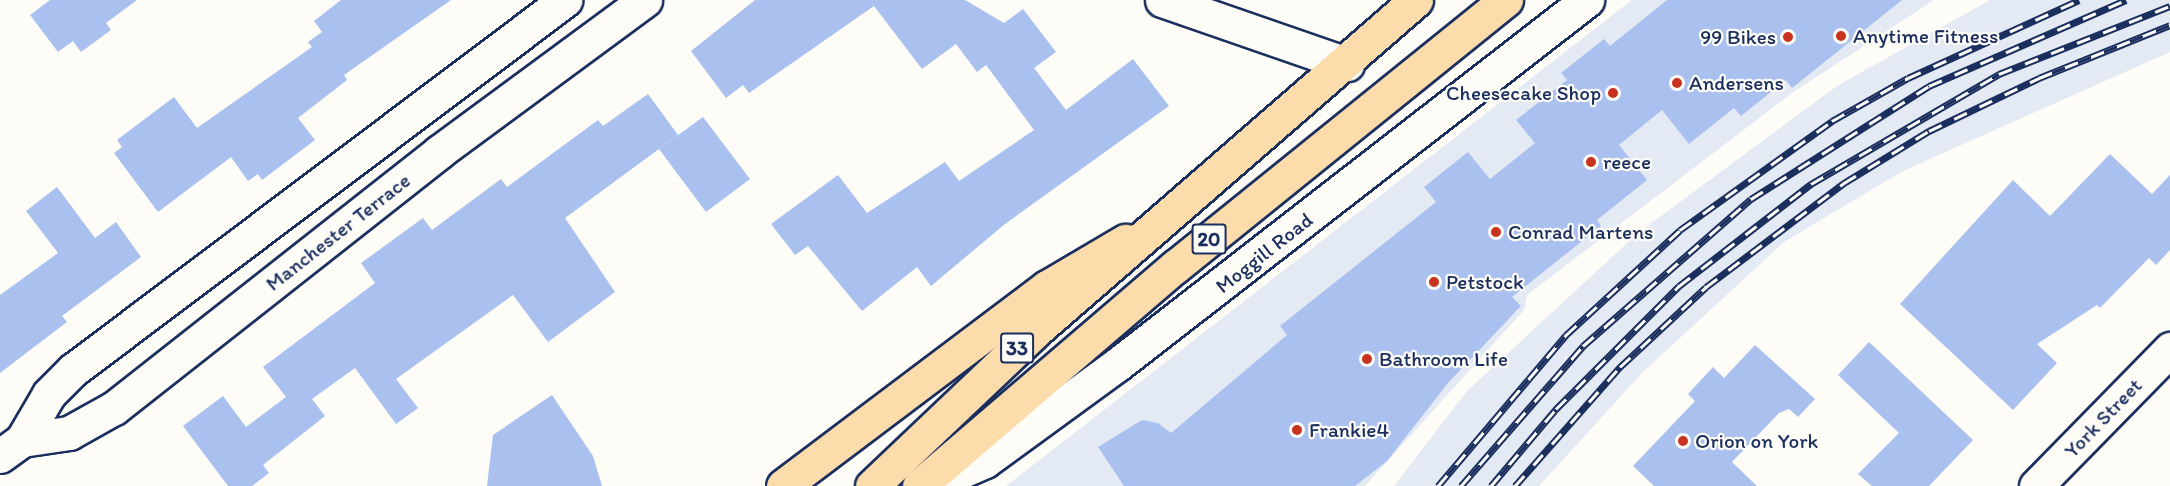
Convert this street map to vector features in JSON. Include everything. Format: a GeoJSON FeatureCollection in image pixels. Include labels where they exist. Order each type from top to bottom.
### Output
{"type":"FeatureCollection","features":[{"type":"Feature","properties":{"kind":"main road","name":"20"},"geometry":{"type":"LineString","coordinates":[[783,486],[1047,287],[1168,216],[1347,64],[1416,0]]}},
{"type":"Feature","properties":{"kind":"main road","name":"20"},"geometry":{"type":"LineString","coordinates":[[919,486],[1176,266],[1506,0]]}},
{"type":"Feature","properties":{"kind":"main road","name":"33"},"geometry":{"type":"LineString","coordinates":[[872,486],[1034,332],[1168,216]]}},
{"type":"Feature","properties":{"kind":"street","name":"Manchester Terrace"},"geometry":{"type":"LineString","coordinates":[[11,448],[49,394],[73,370],[565,0]]}},
{"type":"Feature","properties":{"kind":"street","name":"Manchester Terrace"},"geometry":{"type":"LineString","coordinates":[[11,448],[69,433],[114,408],[439,153],[645,0]]}},
{"type":"Feature","properties":{"kind":"street"},"geometry":{"type":"LineString","coordinates":[[1162,0],[1201,11],[1347,64]]}},
{"type":"Feature","properties":{"kind":"street","name":"Moggill Road"},"geometry":{"type":"LineString","coordinates":[[928,486],[985,461],[1109,371],[1587,0]]}},
{"type":"Feature","properties":{"kind":"street","name":"York Street"},"geometry":{"type":"LineString","coordinates":[[2036,486],[2170,349]]}},
{"type":"Feature","properties":{"kind":"shaded area"},"geometry":{"type":"Polygon","coordinates":[[[1632,0],[1934,0],[1792,93],[1527,295],[1524,310],[1365,486],[1006,486],[1632,0]]]}},
{"type":"Feature","properties":{"kind":"shaded area"},"geometry":{"type":"Polygon","coordinates":[[[1990,0],[2170,0],[2170,52],[1903,171],[1784,242],[1642,373],[1539,486],[1394,486],[1467,391],[1638,233],[1837,86],[1990,0]]]}},
{"type":"Feature","properties":{"kind":"building"},"geometry":{"type":"Polygon","coordinates":[[[50,0],[137,0],[106,23],[111,30],[81,52],[73,41],[58,52],[30,15],[50,0]]]}},
{"type":"Feature","properties":{"kind":"building"},"geometry":{"type":"Polygon","coordinates":[[[341,0],[451,0],[344,75],[347,80],[298,118],[315,140],[262,180],[258,174],[248,181],[231,157],[158,212],[114,153],[122,147],[117,140],[174,97],[197,128],[312,47],[308,42],[322,32],[314,21],[341,0]]]}},
{"type":"Feature","properties":{"kind":"building"},"geometry":{"type":"Polygon","coordinates":[[[755,0],[965,0],[1004,23],[1023,9],[1056,52],[1034,68],[1066,110],[1133,59],[1169,106],[1005,224],[931,286],[917,267],[862,311],[808,246],[795,255],[771,224],[838,175],[867,213],[945,162],[959,181],[1034,130],[986,65],[977,72],[956,44],[922,69],[874,6],[749,93],[743,85],[726,98],[691,51],[755,0]]]}},
{"type":"Feature","properties":{"kind":"building"},"geometry":{"type":"Polygon","coordinates":[[[1667,0],[1902,0],[1792,88],[1786,80],[1741,116],[1734,108],[1689,144],[1662,110],[1619,145],[1647,180],[1597,220],[1601,226],[1512,297],[1521,306],[1448,383],[1387,461],[1355,486],[1124,486],[1098,447],[1142,420],[1158,423],[1171,433],[1287,335],[1280,326],[1436,202],[1424,187],[1468,152],[1490,179],[1535,143],[1516,120],[1567,80],[1561,73],[1604,39],[1610,46],[1667,0]]]}},
{"type":"Feature","properties":{"kind":"building"},"geometry":{"type":"Polygon","coordinates":[[[648,94],[678,135],[565,218],[615,292],[548,342],[513,295],[396,379],[418,408],[396,424],[355,368],[312,399],[325,416],[263,465],[269,473],[252,486],[228,486],[183,426],[223,396],[246,427],[286,397],[263,367],[375,283],[361,263],[423,218],[432,230],[501,179],[507,187],[598,120],[603,126],[648,94]]]}},
{"type":"Feature","properties":{"kind":"building"},"geometry":{"type":"Polygon","coordinates":[[[703,117],[750,179],[706,212],[659,149],[703,117]]]}},
{"type":"Feature","properties":{"kind":"building"},"geometry":{"type":"Polygon","coordinates":[[[2110,154],[2152,194],[2170,175],[2170,250],[2156,265],[2149,258],[2100,308],[2097,305],[2037,344],[2057,363],[2013,410],[1900,304],[2013,180],[2050,216],[2110,154]]]}},
{"type":"Feature","properties":{"kind":"building"},"geometry":{"type":"Polygon","coordinates":[[[57,187],[95,238],[116,222],[141,257],[62,316],[67,322],[0,373],[0,295],[58,253],[26,211],[57,187]]]}},
{"type":"Feature","properties":{"kind":"building"},"geometry":{"type":"Polygon","coordinates":[[[1869,342],[1973,440],[1929,486],[1872,486],[1858,474],[1899,433],[1838,375],[1869,342]]]}},
{"type":"Feature","properties":{"kind":"building"},"geometry":{"type":"Polygon","coordinates":[[[1755,345],[1815,399],[1798,417],[1789,409],[1779,413],[1732,462],[1757,486],[1654,486],[1633,466],[1695,401],[1688,394],[1713,367],[1724,378],[1755,345]]]}},
{"type":"Feature","properties":{"kind":"building"},"geometry":{"type":"Polygon","coordinates":[[[552,395],[593,456],[602,486],[487,486],[493,435],[552,395]]]}},
{"type":"Feature","properties":{"kind":"railway"},"geometry":{"type":"LineString","coordinates":[[1438,486],[1566,335],[1680,230],[1832,121],[1908,78],[2079,0]]}},
{"type":"Feature","properties":{"kind":"railway"},"geometry":{"type":"LineString","coordinates":[[1461,486],[1583,346],[1751,199],[1929,86],[2126,0]]}},
{"type":"Feature","properties":{"kind":"railway"},"geometry":{"type":"LineString","coordinates":[[1491,486],[1556,409],[1679,286],[1811,184],[1999,74],[2170,6]]}},
{"type":"Feature","properties":{"kind":"railway"},"geometry":{"type":"LineString","coordinates":[[1515,486],[1620,367],[1706,287],[1844,183],[1929,131],[2039,78],[2170,25]]}},
{"type":"Feature","properties":{"kind":"place","name":"Anytime Fitness"},"geometry":{"type":"Point","coordinates":[1841,36]}},
{"type":"Feature","properties":{"kind":"place","name":"99 Bikes"},"geometry":{"type":"Point","coordinates":[1788,37]}},
{"type":"Feature","properties":{"kind":"place","name":"Andersens"},"geometry":{"type":"Point","coordinates":[1677,83]}},
{"type":"Feature","properties":{"kind":"place","name":"Cheesecake Shop"},"geometry":{"type":"Point","coordinates":[1613,93]}},
{"type":"Feature","properties":{"kind":"place","name":"reece"},"geometry":{"type":"Point","coordinates":[1591,162]}},
{"type":"Feature","properties":{"kind":"place","name":"Conrad Martens"},"geometry":{"type":"Point","coordinates":[1496,232]}},
{"type":"Feature","properties":{"kind":"place","name":"Petstock"},"geometry":{"type":"Point","coordinates":[1434,282]}},
{"type":"Feature","properties":{"kind":"place","name":"Bathroom Life"},"geometry":{"type":"Point","coordinates":[1367,359]}},
{"type":"Feature","properties":{"kind":"place","name":"Frankie4"},"geometry":{"type":"Point","coordinates":[1297,430]}},
{"type":"Feature","properties":{"kind":"place","name":"Orion on York"},"geometry":{"type":"Point","coordinates":[1683,441]}}]}
